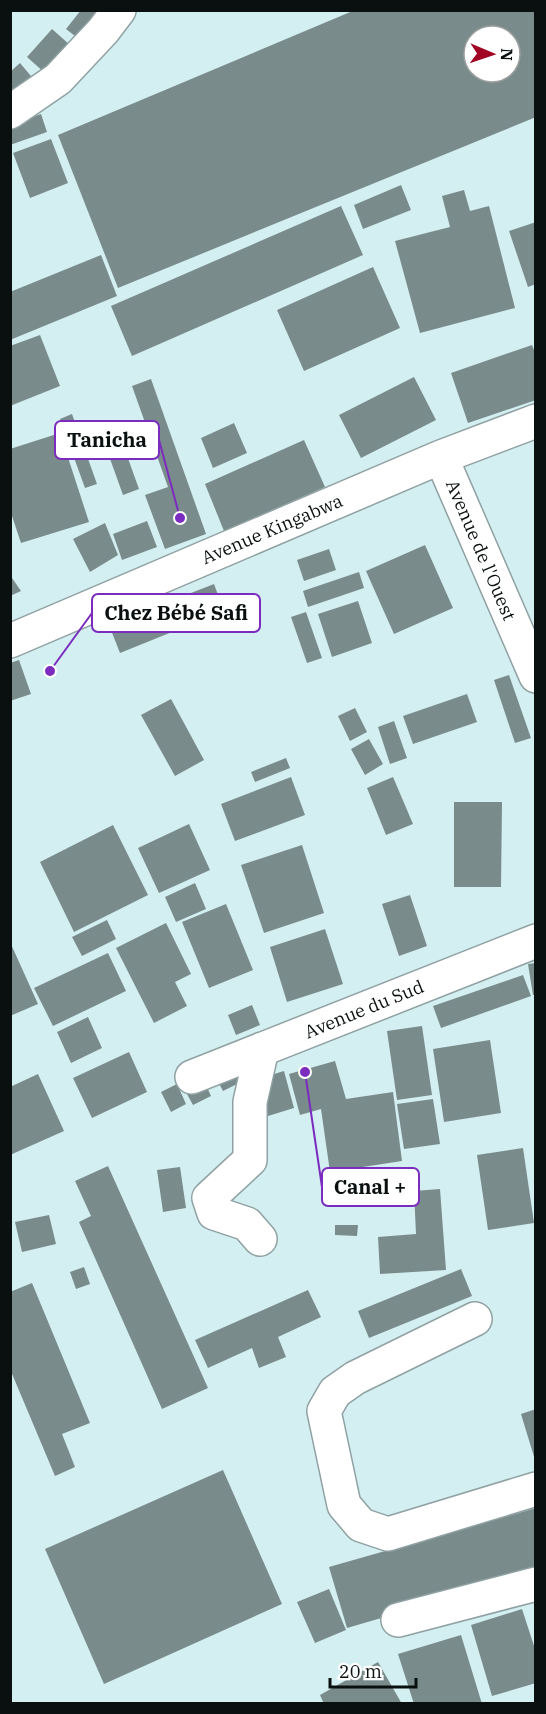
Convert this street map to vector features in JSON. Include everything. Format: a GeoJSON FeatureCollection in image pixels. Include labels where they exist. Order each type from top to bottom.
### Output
{"type":"FeatureCollection","features":[{"type":"Feature","properties":{"kind":"street"},"geometry":{"type":"LineString","coordinates":[[10,112],[58,79],[102,32],[119,10]]}},
{"type":"Feature","properties":{"kind":"street","name":"Avenue Kingabwa"},"geometry":{"type":"LineString","coordinates":[[10,640],[441,457],[536,420]]}},
{"type":"Feature","properties":{"kind":"street","name":"Avenue de l'Ouest"},"geometry":{"type":"LineString","coordinates":[[441,457],[536,676]]}},
{"type":"Feature","properties":{"kind":"street","name":"Avenue du Sud"},"geometry":{"type":"LineString","coordinates":[[192,1077],[536,941]]}},
{"type":"Feature","properties":{"kind":"street"},"geometry":{"type":"LineString","coordinates":[[260,1239],[247,1224],[214,1213],[209,1198],[250,1160],[250,1102],[262,1049]]}},
{"type":"Feature","properties":{"kind":"street"},"geometry":{"type":"LineString","coordinates":[[475,1319],[355,1378],[335,1392],[324,1411],[344,1505],[361,1525],[388,1534],[536,1489]]}},
{"type":"Feature","properties":{"kind":"street"},"geometry":{"type":"LineString","coordinates":[[398,1620],[536,1584]]}},
{"type":"Feature","properties":{"kind":"shaded area"},"geometry":{"type":"Polygon","coordinates":[[[11,11],[535,11],[535,1703],[11,1703],[11,11]]]}},
{"type":"Feature","properties":{"kind":"building"},"geometry":{"type":"Polygon","coordinates":[[[81,10],[110,10],[84,43],[66,29],[81,10]]]}},
{"type":"Feature","properties":{"kind":"building"},"geometry":{"type":"Polygon","coordinates":[[[355,10],[536,10],[536,117],[118,288],[58,135],[355,10]]]}},
{"type":"Feature","properties":{"kind":"building"},"geometry":{"type":"Polygon","coordinates":[[[52,29],[70,45],[45,73],[27,57],[52,29]]]}},
{"type":"Feature","properties":{"kind":"building"},"geometry":{"type":"Polygon","coordinates":[[[20,63],[36,82],[10,104],[10,72],[20,63]]]}},
{"type":"Feature","properties":{"kind":"building"},"geometry":{"type":"Polygon","coordinates":[[[41,114],[47,132],[10,145],[10,125],[41,114]]]}},
{"type":"Feature","properties":{"kind":"building"},"geometry":{"type":"Polygon","coordinates":[[[51,139],[68,183],[30,198],[13,153],[51,139]]]}},
{"type":"Feature","properties":{"kind":"building"},"geometry":{"type":"Polygon","coordinates":[[[401,185],[411,210],[363,229],[354,205],[401,185]]]}},
{"type":"Feature","properties":{"kind":"building"},"geometry":{"type":"Polygon","coordinates":[[[464,190],[470,211],[489,206],[515,308],[420,333],[395,241],[450,227],[442,196],[464,190]]]}},
{"type":"Feature","properties":{"kind":"building"},"geometry":{"type":"Polygon","coordinates":[[[341,206],[363,255],[132,356],[111,306],[341,206]]]}},
{"type":"Feature","properties":{"kind":"building"},"geometry":{"type":"Polygon","coordinates":[[[536,222],[536,284],[528,287],[509,231],[536,222]]]}},
{"type":"Feature","properties":{"kind":"building"},"geometry":{"type":"Polygon","coordinates":[[[101,255],[117,296],[10,340],[10,292],[101,255]]]}},
{"type":"Feature","properties":{"kind":"building"},"geometry":{"type":"Polygon","coordinates":[[[373,267],[400,328],[304,371],[277,310],[373,267]]]}},
{"type":"Feature","properties":{"kind":"building"},"geometry":{"type":"Polygon","coordinates":[[[40,335],[60,386],[10,406],[10,346],[40,335]]]}},
{"type":"Feature","properties":{"kind":"building"},"geometry":{"type":"Polygon","coordinates":[[[532,345],[536,355],[536,400],[468,423],[451,373],[532,345]]]}},
{"type":"Feature","properties":{"kind":"building"},"geometry":{"type":"Polygon","coordinates":[[[414,377],[436,420],[361,458],[339,415],[414,377]]]}},
{"type":"Feature","properties":{"kind":"building"},"geometry":{"type":"Polygon","coordinates":[[[151,379],[206,534],[165,549],[145,495],[168,487],[132,386],[151,379]]]}},
{"type":"Feature","properties":{"kind":"building"},"geometry":{"type":"Polygon","coordinates":[[[72,414],[97,484],[85,488],[60,419],[72,414]]]}},
{"type":"Feature","properties":{"kind":"building"},"geometry":{"type":"Polygon","coordinates":[[[234,423],[247,453],[213,468],[201,438],[234,423]]]}},
{"type":"Feature","properties":{"kind":"building"},"geometry":{"type":"Polygon","coordinates":[[[60,433],[89,522],[21,543],[10,510],[10,449],[60,433]]]}},
{"type":"Feature","properties":{"kind":"building"},"geometry":{"type":"Polygon","coordinates":[[[120,436],[139,489],[123,495],[104,442],[120,436]]]}},
{"type":"Feature","properties":{"kind":"building"},"geometry":{"type":"Polygon","coordinates":[[[304,440],[325,487],[224,531],[205,484],[304,440]]]}},
{"type":"Feature","properties":{"kind":"building"},"geometry":{"type":"Polygon","coordinates":[[[147,521],[157,547],[122,560],[113,534],[147,521]]]}},
{"type":"Feature","properties":{"kind":"building"},"geometry":{"type":"Polygon","coordinates":[[[105,523],[118,555],[90,572],[73,539],[105,523]]]}},
{"type":"Feature","properties":{"kind":"building"},"geometry":{"type":"Polygon","coordinates":[[[425,545],[453,608],[394,634],[366,571],[425,545]]]}},
{"type":"Feature","properties":{"kind":"building"},"geometry":{"type":"Polygon","coordinates":[[[329,549],[336,570],[304,581],[297,560],[329,549]]]}},
{"type":"Feature","properties":{"kind":"building"},"geometry":{"type":"Polygon","coordinates":[[[359,572],[364,588],[308,607],[303,591],[359,572]]]}},
{"type":"Feature","properties":{"kind":"building"},"geometry":{"type":"Polygon","coordinates":[[[10,575],[21,591],[10,596],[10,575]]]}},
{"type":"Feature","properties":{"kind":"building"},"geometry":{"type":"Polygon","coordinates":[[[214,584],[224,611],[120,653],[109,625],[214,584]]]}},
{"type":"Feature","properties":{"kind":"building"},"geometry":{"type":"Polygon","coordinates":[[[358,601],[372,643],[332,657],[318,614],[358,601]]]}},
{"type":"Feature","properties":{"kind":"building"},"geometry":{"type":"Polygon","coordinates":[[[306,612],[322,658],[307,663],[291,617],[306,612]]]}},
{"type":"Feature","properties":{"kind":"building"},"geometry":{"type":"Polygon","coordinates":[[[19,660],[31,694],[10,701],[10,663],[19,660]]]}},
{"type":"Feature","properties":{"kind":"building"},"geometry":{"type":"Polygon","coordinates":[[[509,675],[531,738],[515,743],[494,680],[509,675]]]}},
{"type":"Feature","properties":{"kind":"building"},"geometry":{"type":"Polygon","coordinates":[[[467,694],[477,722],[413,744],[403,716],[467,694]]]}},
{"type":"Feature","properties":{"kind":"building"},"geometry":{"type":"Polygon","coordinates":[[[171,699],[204,760],[175,776],[141,715],[171,699]]]}},
{"type":"Feature","properties":{"kind":"building"},"geometry":{"type":"Polygon","coordinates":[[[355,708],[367,732],[350,741],[338,716],[355,708]]]}},
{"type":"Feature","properties":{"kind":"building"},"geometry":{"type":"Polygon","coordinates":[[[394,721],[407,758],[390,764],[378,727],[394,721]]]}},
{"type":"Feature","properties":{"kind":"building"},"geometry":{"type":"Polygon","coordinates":[[[369,739],[383,764],[365,775],[351,749],[369,739]]]}},
{"type":"Feature","properties":{"kind":"building"},"geometry":{"type":"Polygon","coordinates":[[[286,758],[290,768],[255,782],[251,772],[286,758]]]}},
{"type":"Feature","properties":{"kind":"building"},"geometry":{"type":"Polygon","coordinates":[[[291,777],[305,815],[235,841],[221,804],[291,777]]]}},
{"type":"Feature","properties":{"kind":"building"},"geometry":{"type":"Polygon","coordinates":[[[393,777],[413,824],[386,835],[367,788],[393,777]]]}},
{"type":"Feature","properties":{"kind":"building"},"geometry":{"type":"Polygon","coordinates":[[[454,802],[502,802],[501,887],[454,887],[454,802]]]}},
{"type":"Feature","properties":{"kind":"building"},"geometry":{"type":"Polygon","coordinates":[[[189,824],[210,870],[159,893],[138,848],[189,824]]]}},
{"type":"Feature","properties":{"kind":"building"},"geometry":{"type":"Polygon","coordinates":[[[113,825],[148,895],[74,932],[40,862],[113,825]]]}},
{"type":"Feature","properties":{"kind":"building"},"geometry":{"type":"Polygon","coordinates":[[[302,845],[324,913],[264,933],[241,865],[302,845]]]}},
{"type":"Feature","properties":{"kind":"building"},"geometry":{"type":"Polygon","coordinates":[[[195,883],[206,909],[176,922],[165,897],[195,883]]]}},
{"type":"Feature","properties":{"kind":"building"},"geometry":{"type":"Polygon","coordinates":[[[410,895],[427,946],[399,956],[382,904],[410,895]]]}},
{"type":"Feature","properties":{"kind":"building"},"geometry":{"type":"Polygon","coordinates":[[[226,904],[253,970],[209,988],[182,922],[226,904]]]}},
{"type":"Feature","properties":{"kind":"building"},"geometry":{"type":"Polygon","coordinates":[[[107,920],[116,939],[82,956],[72,937],[107,920]]]}},
{"type":"Feature","properties":{"kind":"building"},"geometry":{"type":"Polygon","coordinates":[[[166,923],[191,974],[175,982],[187,1006],[154,1023],[116,948],[166,923]]]}},
{"type":"Feature","properties":{"kind":"building"},"geometry":{"type":"Polygon","coordinates":[[[325,929],[343,984],[287,1002],[270,947],[325,929]]]}},
{"type":"Feature","properties":{"kind":"building"},"geometry":{"type":"Polygon","coordinates":[[[10,942],[38,1004],[10,1016],[10,942]]]}},
{"type":"Feature","properties":{"kind":"building"},"geometry":{"type":"Polygon","coordinates":[[[108,953],[126,991],[53,1026],[34,988],[108,953]]]}},
{"type":"Feature","properties":{"kind":"building"},"geometry":{"type":"Polygon","coordinates":[[[536,963],[536,995],[533,995],[528,964],[536,963]]]}},
{"type":"Feature","properties":{"kind":"building"},"geometry":{"type":"Polygon","coordinates":[[[523,975],[531,996],[441,1028],[433,1006],[523,975]]]}},
{"type":"Feature","properties":{"kind":"building"},"geometry":{"type":"Polygon","coordinates":[[[252,1005],[260,1025],[236,1035],[228,1015],[252,1005]]]}},
{"type":"Feature","properties":{"kind":"building"},"geometry":{"type":"Polygon","coordinates":[[[88,1017],[102,1048],[71,1063],[57,1032],[88,1017]]]}},
{"type":"Feature","properties":{"kind":"building"},"geometry":{"type":"Polygon","coordinates":[[[422,1026],[432,1095],[397,1100],[387,1031],[422,1026]]]}},
{"type":"Feature","properties":{"kind":"building"},"geometry":{"type":"Polygon","coordinates":[[[490,1040],[501,1113],[444,1122],[433,1049],[490,1040]]]}},
{"type":"Feature","properties":{"kind":"building"},"geometry":{"type":"Polygon","coordinates":[[[129,1052],[147,1092],[92,1118],[73,1078],[129,1052]]]}},
{"type":"Feature","properties":{"kind":"building"},"geometry":{"type":"Polygon","coordinates":[[[335,1061],[346,1099],[393,1092],[402,1161],[330,1172],[321,1109],[300,1115],[289,1074],[335,1061]]]}},
{"type":"Feature","properties":{"kind":"building"},"geometry":{"type":"Polygon","coordinates":[[[235,1066],[243,1081],[223,1091],[215,1076],[235,1066]]]}},
{"type":"Feature","properties":{"kind":"building"},"geometry":{"type":"Polygon","coordinates":[[[284,1071],[294,1108],[268,1116],[258,1079],[284,1071]]]}},
{"type":"Feature","properties":{"kind":"building"},"geometry":{"type":"Polygon","coordinates":[[[38,1074],[64,1131],[10,1155],[10,1087],[38,1074]]]}},
{"type":"Feature","properties":{"kind":"building"},"geometry":{"type":"Polygon","coordinates":[[[177,1084],[186,1104],[171,1112],[161,1092],[177,1084]]]}},
{"type":"Feature","properties":{"kind":"building"},"geometry":{"type":"Polygon","coordinates":[[[206,1085],[211,1096],[193,1105],[187,1094],[206,1085]]]}},
{"type":"Feature","properties":{"kind":"building"},"geometry":{"type":"Polygon","coordinates":[[[433,1099],[440,1144],[404,1149],[397,1104],[433,1099]]]}},
{"type":"Feature","properties":{"kind":"building"},"geometry":{"type":"Polygon","coordinates":[[[523,1148],[534,1223],[488,1230],[477,1155],[523,1148]]]}},
{"type":"Feature","properties":{"kind":"building"},"geometry":{"type":"Polygon","coordinates":[[[108,1166],[208,1388],[162,1409],[79,1222],[91,1216],[75,1181],[108,1166]]]}},
{"type":"Feature","properties":{"kind":"building"},"geometry":{"type":"Polygon","coordinates":[[[180,1167],[186,1208],[163,1212],[157,1170],[180,1167]]]}},
{"type":"Feature","properties":{"kind":"building"},"geometry":{"type":"Polygon","coordinates":[[[440,1189],[446,1270],[380,1274],[378,1237],[416,1234],[414,1191],[440,1189]]]}},
{"type":"Feature","properties":{"kind":"building"},"geometry":{"type":"Polygon","coordinates":[[[49,1215],[56,1244],[22,1252],[15,1222],[49,1215]]]}},
{"type":"Feature","properties":{"kind":"building"},"geometry":{"type":"Polygon","coordinates":[[[335,1225],[358,1225],[357,1236],[335,1235],[335,1225]]]}},
{"type":"Feature","properties":{"kind":"building"},"geometry":{"type":"Polygon","coordinates":[[[84,1267],[90,1284],[76,1289],[70,1272],[84,1267]]]}},
{"type":"Feature","properties":{"kind":"building"},"geometry":{"type":"Polygon","coordinates":[[[461,1269],[472,1296],[369,1338],[358,1311],[461,1269]]]}},
{"type":"Feature","properties":{"kind":"building"},"geometry":{"type":"Polygon","coordinates":[[[32,1283],[90,1423],[62,1434],[75,1467],[55,1476],[10,1369],[10,1292],[32,1283]]]}},
{"type":"Feature","properties":{"kind":"building"},"geometry":{"type":"Polygon","coordinates":[[[308,1290],[321,1317],[278,1337],[286,1357],[259,1368],[252,1348],[208,1368],[195,1340],[308,1290]]]}},
{"type":"Feature","properties":{"kind":"building"},"geometry":{"type":"Polygon","coordinates":[[[536,1409],[536,1459],[535,1460],[521,1414],[536,1409]]]}},
{"type":"Feature","properties":{"kind":"building"},"geometry":{"type":"Polygon","coordinates":[[[223,1470],[282,1604],[104,1684],[45,1549],[223,1470]]]}},
{"type":"Feature","properties":{"kind":"building"},"geometry":{"type":"Polygon","coordinates":[[[536,1508],[536,1573],[347,1628],[329,1567],[536,1508]]]}},
{"type":"Feature","properties":{"kind":"building"},"geometry":{"type":"Polygon","coordinates":[[[329,1589],[346,1630],[315,1643],[297,1602],[329,1589]]]}},
{"type":"Feature","properties":{"kind":"building"},"geometry":{"type":"Polygon","coordinates":[[[522,1609],[536,1652],[536,1683],[492,1696],[471,1625],[522,1609]]]}},
{"type":"Feature","properties":{"kind":"building"},"geometry":{"type":"Polygon","coordinates":[[[461,1635],[482,1704],[414,1704],[398,1654],[461,1635]]]}},
{"type":"Feature","properties":{"kind":"building"},"geometry":{"type":"Polygon","coordinates":[[[378,1662],[402,1704],[324,1704],[320,1695],[378,1662]]]}},
{"type":"Feature","properties":{"kind":"place","name":"Tanicha"},"geometry":{"type":"Point","coordinates":[180,518]}},
{"type":"Feature","properties":{"kind":"place","name":"Chez Bébé Safi"},"geometry":{"type":"Point","coordinates":[50,671]}},
{"type":"Feature","properties":{"kind":"place","name":"Canal +"},"geometry":{"type":"Point","coordinates":[305,1072]}}]}
